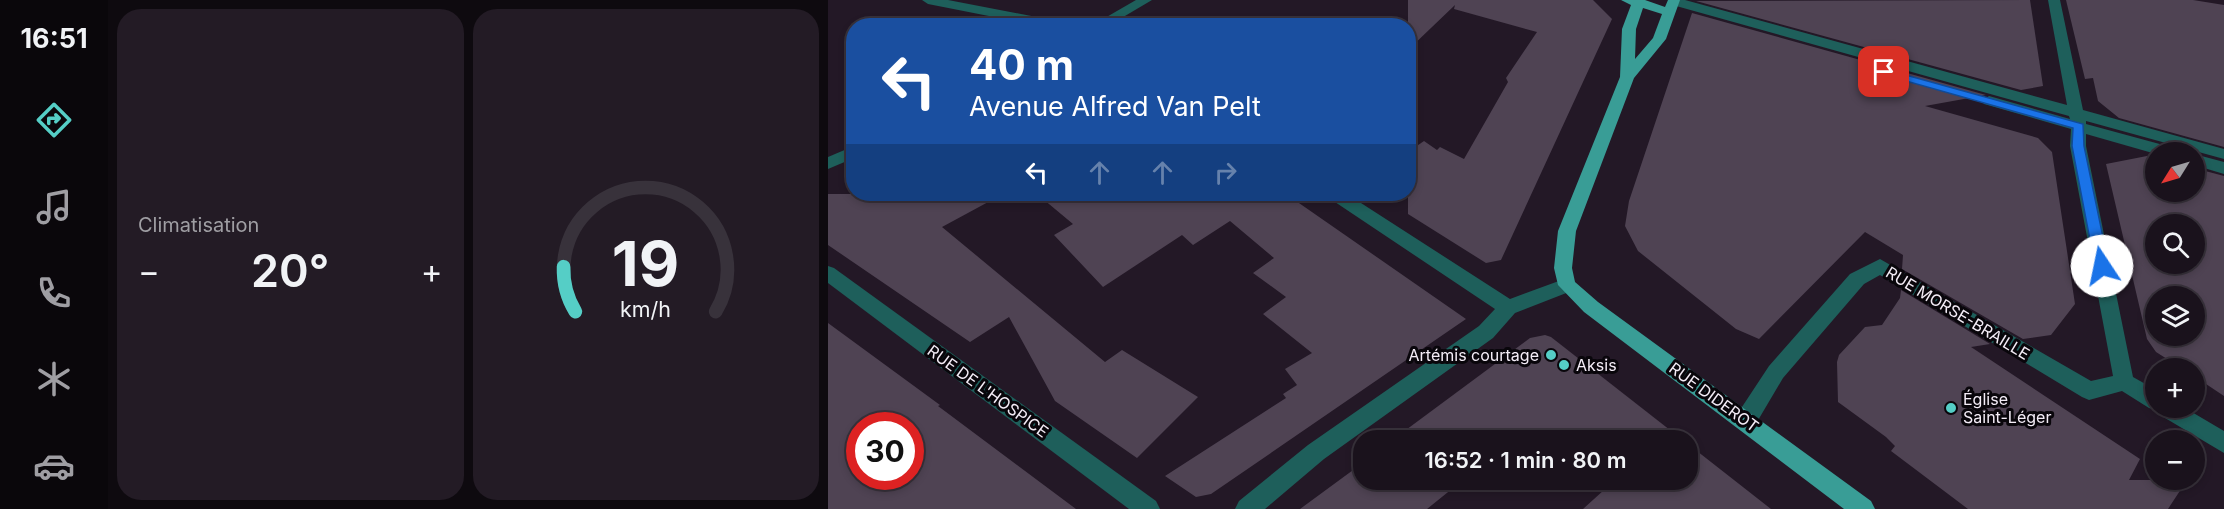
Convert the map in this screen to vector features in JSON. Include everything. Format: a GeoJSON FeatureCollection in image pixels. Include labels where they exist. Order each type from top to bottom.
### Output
{"type":"FeatureCollection","features":[{"type":"Feature","properties":{"kind":"main road"},"geometry":{"type":"LineString","coordinates":[[1567,285],[1563,268],[1567,231],[1627,77],[1659,39],[1673,4],[1635,1],[1629,28],[1627,77]]}},
{"type":"Feature","properties":{"kind":"main road","name":"RUE DIDEROT"},"geometry":{"type":"LineString","coordinates":[[1567,285],[1600,313],[1863,509]]}},
{"type":"Feature","properties":{"kind":"street"},"geometry":{"type":"LineString","coordinates":[[928,0],[1021,18]]}},
{"type":"Feature","properties":{"kind":"street"},"geometry":{"type":"LineString","coordinates":[[1112,18],[1146,0]]}},
{"type":"Feature","properties":{"kind":"street"},"geometry":{"type":"LineString","coordinates":[[2054,0],[2078,119],[2078,146],[2124,382],[2145,394]]}},
{"type":"Feature","properties":{"kind":"street"},"geometry":{"type":"LineString","coordinates":[[1673,4],[2078,119],[2224,154]]}},
{"type":"Feature","properties":{"kind":"street"},"geometry":{"type":"LineString","coordinates":[[2078,119],[2145,143]]}},
{"type":"Feature","properties":{"kind":"street"},"geometry":{"type":"LineString","coordinates":[[828,164],[846,154]]}},
{"type":"Feature","properties":{"kind":"street"},"geometry":{"type":"LineString","coordinates":[[2205,162],[2224,168]]}},
{"type":"Feature","properties":{"kind":"street"},"geometry":{"type":"LineString","coordinates":[[1346,201],[1508,308]]}},
{"type":"Feature","properties":{"kind":"street","name":"RUE MORSE-BRAILLE"},"geometry":{"type":"LineString","coordinates":[[1746,420],[1776,372],[1857,279],[1880,266],[2089,391],[2124,382]]}},
{"type":"Feature","properties":{"kind":"street","name":"RUE DE L'HOSPICE"},"geometry":{"type":"LineString","coordinates":[[828,273],[1148,509]]}},
{"type":"Feature","properties":{"kind":"street"},"geometry":{"type":"LineString","coordinates":[[1247,509],[1316,452],[1486,332],[1508,308],[1567,285]]}},
{"type":"Feature","properties":{"kind":"street"},"geometry":{"type":"LineString","coordinates":[[2183,418],[2224,443]]}},
{"type":"Feature","properties":{"kind":"building"},"geometry":{"type":"Polygon","coordinates":[[[1408,0],[1593,0],[1612,19],[1501,260],[1486,263],[1408,214],[1408,201],[1416,201],[1416,146],[1424,141],[1437,150],[1440,147],[1464,159],[1508,82],[1506,78],[1537,32],[1454,9],[1455,5],[1416,42],[1416,18],[1408,18],[1408,0]]]}},
{"type":"Feature","properties":{"kind":"building"},"geometry":{"type":"Polygon","coordinates":[[[2030,0],[2043,86],[2021,90],[1696,1],[2030,0]]]}},
{"type":"Feature","properties":{"kind":"building"},"geometry":{"type":"Polygon","coordinates":[[[2066,0],[2193,0],[2224,5],[2224,147],[2119,118],[2098,101],[2093,78],[2085,79],[2066,0]]]}},
{"type":"Feature","properties":{"kind":"building"},"geometry":{"type":"Polygon","coordinates":[[[1692,13],[1986,95],[1925,106],[2038,138],[2052,152],[2075,304],[2051,335],[2023,339],[1902,269],[1903,255],[1865,232],[1759,339],[1736,329],[1638,251],[1625,226],[1629,201],[1692,13]]]}},
{"type":"Feature","properties":{"kind":"building"},"geometry":{"type":"Polygon","coordinates":[[[2145,156],[2145,202],[2205,202],[2205,171],[2224,176],[2224,396],[2205,383],[2205,358],[2166,358],[2152,346],[2205,346],[2205,286],[2145,286],[2145,330],[2106,164],[2145,156]]]}},
{"type":"Feature","properties":{"kind":"building"},"geometry":{"type":"Polygon","coordinates":[[[828,194],[846,194],[846,201],[990,201],[942,227],[1105,362],[1122,350],[1198,397],[1137,458],[1055,401],[1009,317],[970,342],[828,245],[828,194]]]}},
{"type":"Feature","properties":{"kind":"building"},"geometry":{"type":"Polygon","coordinates":[[[1045,201],[1296,201],[1466,319],[1211,494],[1196,497],[1165,476],[1286,398],[1283,394],[1297,385],[1285,369],[1312,353],[1263,314],[1286,297],[1253,273],[1274,258],[1230,221],[1193,245],[1182,235],[1103,287],[1054,235],[1073,224],[1045,201]]]}},
{"type":"Feature","properties":{"kind":"building","name":"Église Saint-Léger"},"geometry":{"type":"Polygon","coordinates":[[[1901,290],[1990,344],[1971,347],[2140,459],[2129,480],[2145,480],[2145,490],[2180,490],[2168,509],[1968,509],[1891,451],[1895,446],[1886,437],[1838,402],[1837,362],[1839,355],[1865,327],[1882,325],[1900,298],[1901,290]]]}},
{"type":"Feature","properties":{"kind":"building"},"geometry":{"type":"Polygon","coordinates":[[[828,323],[940,405],[938,406],[1076,509],[828,509],[828,323]]]}},
{"type":"Feature","properties":{"kind":"building"},"geometry":{"type":"Polygon","coordinates":[[[1545,335],[1551,337],[1670,430],[1406,430],[1530,338],[1545,335]]]}},
{"type":"Feature","properties":{"kind":"building"},"geometry":{"type":"Polygon","coordinates":[[[1698,452],[1771,509],[1583,509],[1604,490],[1698,490],[1698,452]]]}},
{"type":"Feature","properties":{"kind":"building"},"geometry":{"type":"Polygon","coordinates":[[[1353,470],[1353,490],[1451,490],[1427,509],[1300,509],[1353,470]]]}},
{"type":"Feature","properties":{"kind":"place","name":"Artémis courtage"},"geometry":{"type":"Point","coordinates":[1551,355]}},
{"type":"Feature","properties":{"kind":"place","name":"Aksis"},"geometry":{"type":"Point","coordinates":[1564,365]}},
{"type":"Feature","properties":{"kind":"place","name":"Église Saint-Léger"},"geometry":{"type":"Point","coordinates":[1951,408]}},
{"type":"Feature","properties":{"kind":"route"},"geometry":{"type":"LineString","coordinates":[[1884,72],[2079,126],[2078,146],[2102,266]]}}]}
